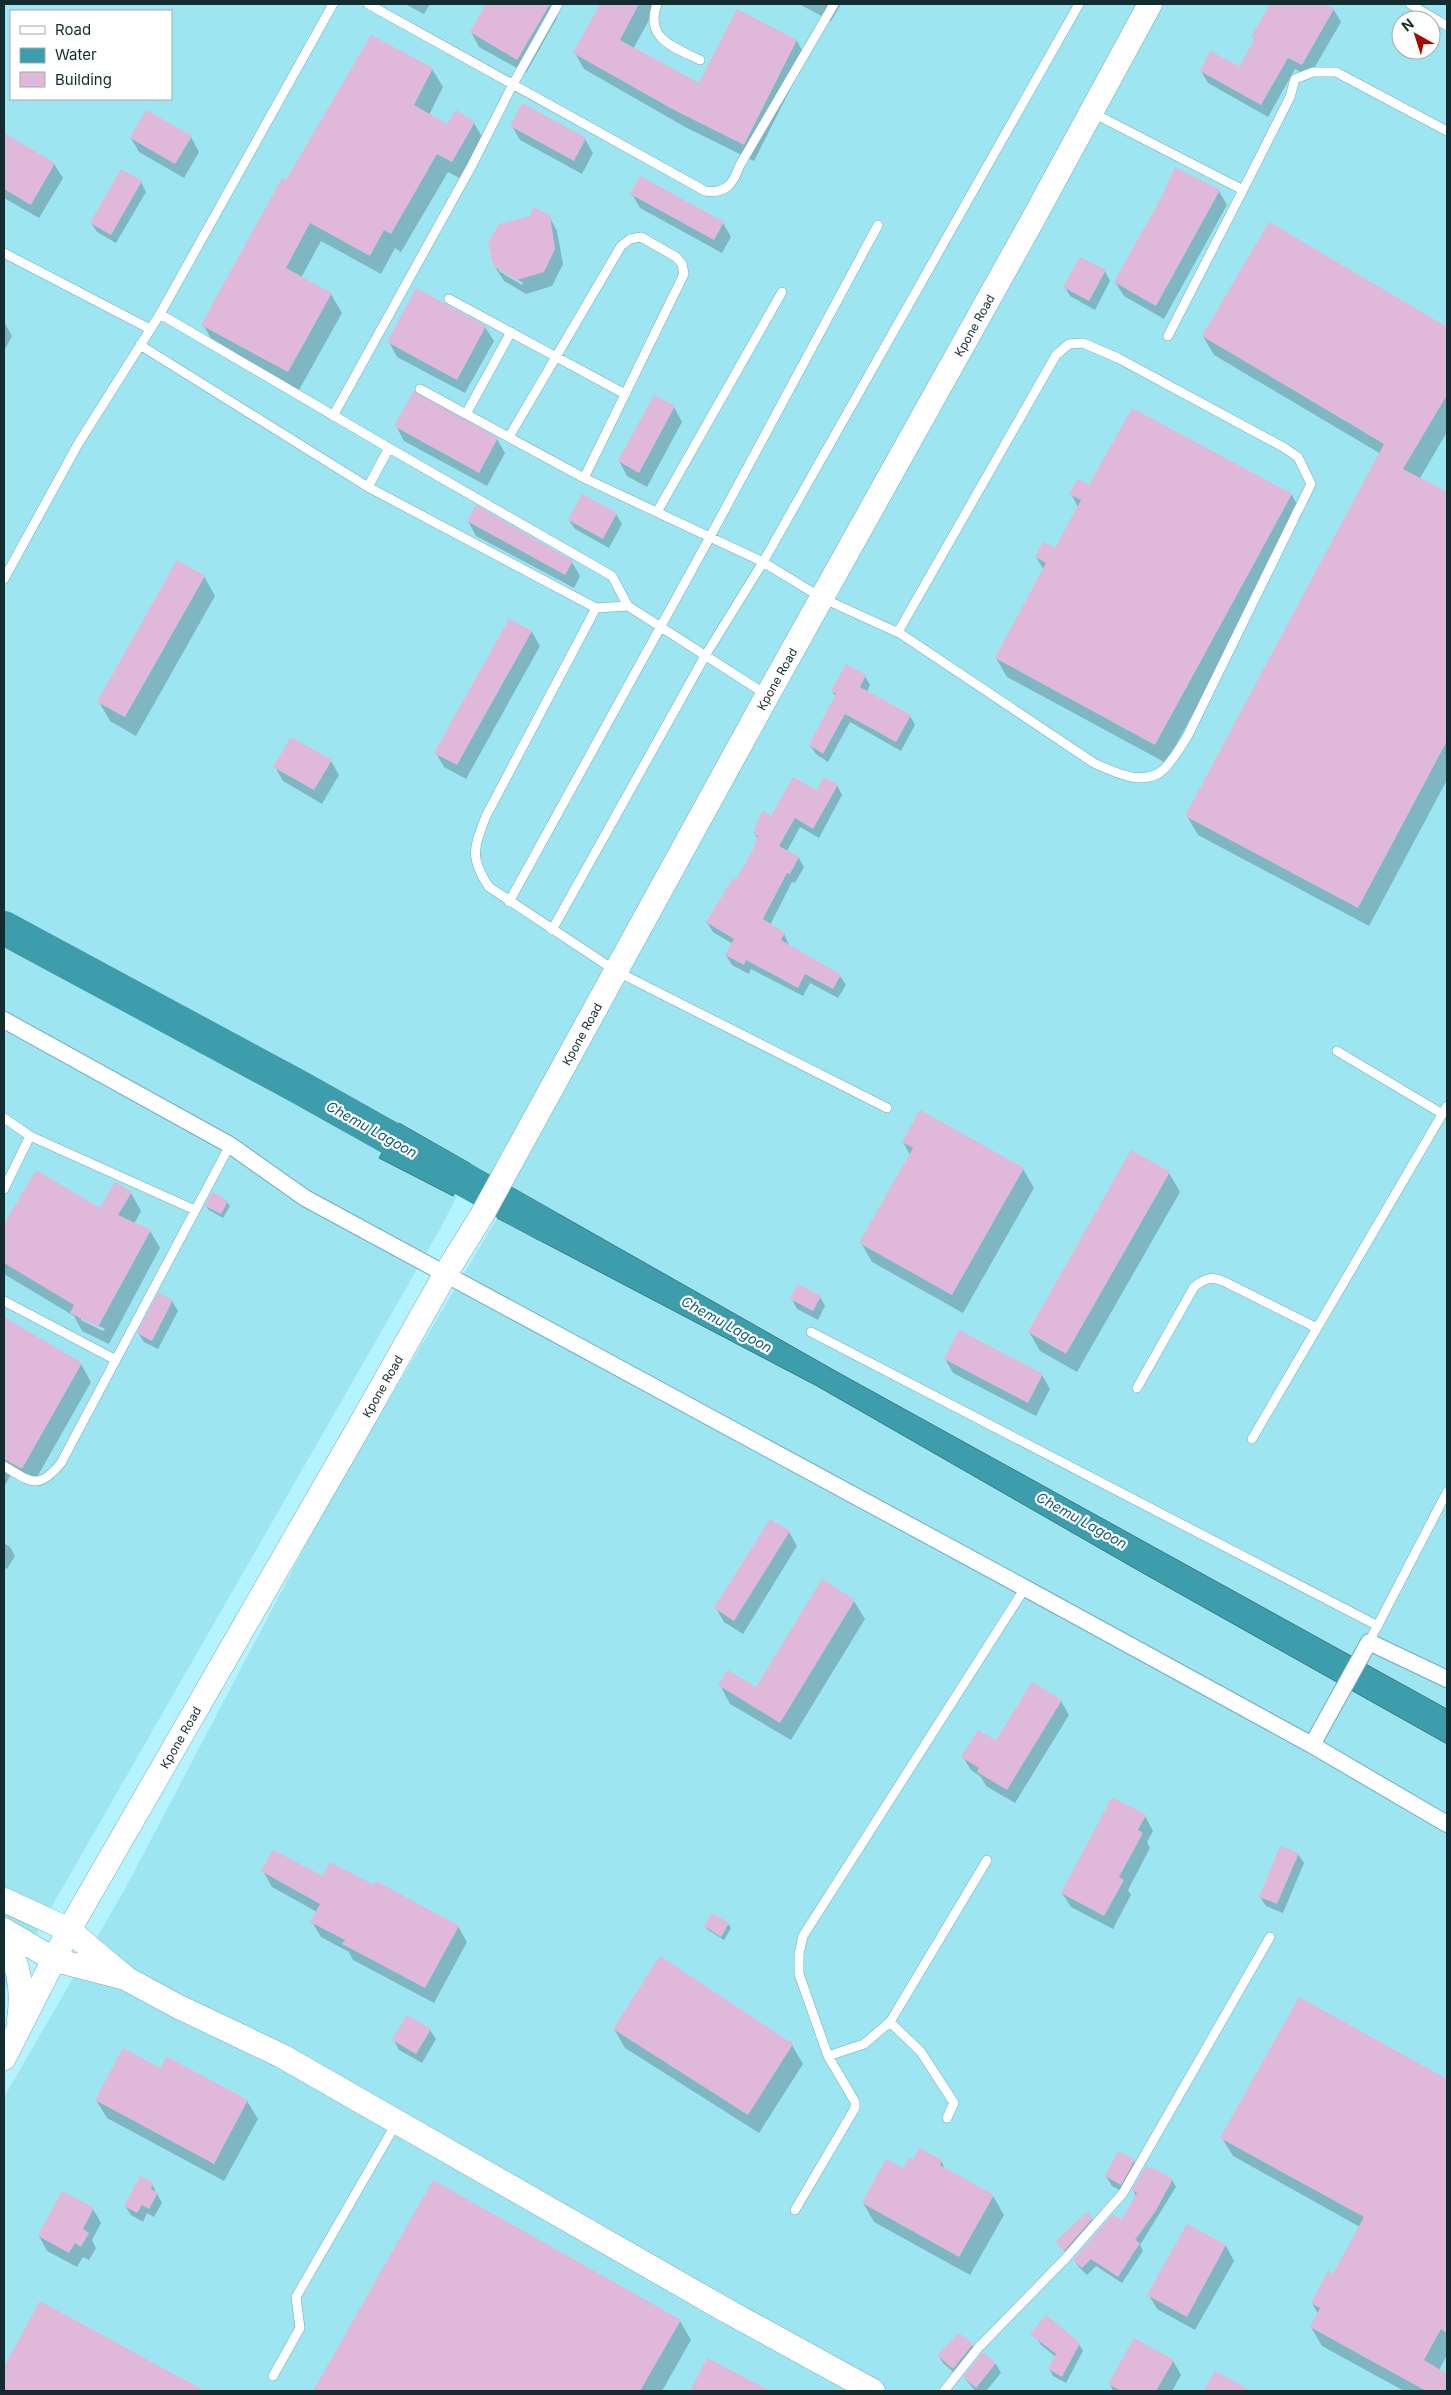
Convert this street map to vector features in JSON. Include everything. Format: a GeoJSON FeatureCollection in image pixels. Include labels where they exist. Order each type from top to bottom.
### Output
{"type":"FeatureCollection","features":[{"type":"Feature","properties":{"kind":"main road","name":"Kpone Road"},"geometry":{"type":"LineString","coordinates":[[4,2058],[69,1930],[446,1273],[482,1215],[500,1179],[767,696],[1031,224],[1150,4]]}},
{"type":"Feature","properties":{"kind":"main road"},"geometry":{"type":"LineString","coordinates":[[4,1900],[69,1930],[127,1979],[177,2006],[282,2056],[722,2308],[873,2391]]}},
{"type":"Feature","properties":{"kind":"main road"},"geometry":{"type":"LineString","coordinates":[[4,1930],[55,1960],[127,1979]]}},
{"type":"Feature","properties":{"kind":"main road"},"geometry":{"type":"LineString","coordinates":[[4,1941],[20,1983],[22,2001],[16,2036]]}},
{"type":"Feature","properties":{"kind":"street"},"geometry":{"type":"LineString","coordinates":[[4,1020],[230,1145],[305,1198],[1025,1588],[1312,1746],[1447,1824]]}},
{"type":"Feature","properties":{"kind":"street"},"geometry":{"type":"LineString","coordinates":[[1312,1746],[1369,1642],[1447,1678]]}},
{"type":"Feature","properties":{"kind":"lane"},"geometry":{"type":"LineString","coordinates":[[4,579],[78,444],[160,314],[333,4]]}},
{"type":"Feature","properties":{"kind":"lane"},"geometry":{"type":"LineString","coordinates":[[368,4],[705,191],[717,192],[733,182],[740,165],[834,4]]}},
{"type":"Feature","properties":{"kind":"lane"},"geometry":{"type":"LineString","coordinates":[[333,416],[471,167],[513,84],[558,4]]}},
{"type":"Feature","properties":{"kind":"lane"},"geometry":{"type":"LineString","coordinates":[[657,4],[653,14],[654,26],[659,36],[667,43],[700,60]]}},
{"type":"Feature","properties":{"kind":"lane"},"geometry":{"type":"LineString","coordinates":[[552,930],[705,656],[763,562],[1078,4]]}},
{"type":"Feature","properties":{"kind":"lane"},"geometry":{"type":"LineString","coordinates":[[1411,4],[1447,26]]}},
{"type":"Feature","properties":{"kind":"lane"},"geometry":{"type":"LineString","coordinates":[[1168,336],[1290,97],[1295,80],[1313,72],[1336,72],[1447,131]]}},
{"type":"Feature","properties":{"kind":"lane"},"geometry":{"type":"LineString","coordinates":[[1091,112],[1243,190]]}},
{"type":"Feature","properties":{"kind":"lane"},"geometry":{"type":"LineString","coordinates":[[509,902],[878,225]]}},
{"type":"Feature","properties":{"kind":"lane"},"geometry":{"type":"LineString","coordinates":[[508,437],[621,246],[630,239],[641,237],[676,257],[682,264],[684,274],[584,478]]}},
{"type":"Feature","properties":{"kind":"lane"},"geometry":{"type":"LineString","coordinates":[[4,253],[150,329]]}},
{"type":"Feature","properties":{"kind":"lane"},"geometry":{"type":"LineString","coordinates":[[657,512],[782,292]]}},
{"type":"Feature","properties":{"kind":"lane"},"geometry":{"type":"LineString","coordinates":[[449,300],[625,394]]}},
{"type":"Feature","properties":{"kind":"lane"},"geometry":{"type":"LineString","coordinates":[[160,314],[612,576],[628,606],[767,696]]}},
{"type":"Feature","properties":{"kind":"lane"},"geometry":{"type":"LineString","coordinates":[[466,414],[511,332]]}},
{"type":"Feature","properties":{"kind":"lane"},"geometry":{"type":"LineString","coordinates":[[420,389],[584,478],[710,536],[763,562],[822,598],[898,632],[1094,763],[1122,776],[1149,777],[1163,770],[1187,737],[1311,484],[1298,457],[1283,447],[1118,358],[1083,343],[1069,344],[1056,355],[898,632]]}},
{"type":"Feature","properties":{"kind":"lane"},"geometry":{"type":"LineString","coordinates":[[140,345],[368,487],[596,608],[628,606]]}},
{"type":"Feature","properties":{"kind":"lane"},"geometry":{"type":"LineString","coordinates":[[368,487],[389,448]]}},
{"type":"Feature","properties":{"kind":"lane"},"geometry":{"type":"LineString","coordinates":[[596,608],[486,816],[475,844],[476,868],[489,887],[509,902],[616,970],[887,1108]]}},
{"type":"Feature","properties":{"kind":"lane"},"geometry":{"type":"LineString","coordinates":[[1337,1051],[1441,1113]]}},
{"type":"Feature","properties":{"kind":"lane"},"geometry":{"type":"LineString","coordinates":[[1252,1440],[1441,1113],[1447,1106]]}},
{"type":"Feature","properties":{"kind":"lane"},"geometry":{"type":"LineString","coordinates":[[4,1118],[30,1136],[195,1210]]}},
{"type":"Feature","properties":{"kind":"lane"},"geometry":{"type":"LineString","coordinates":[[4,1189],[30,1136]]}},
{"type":"Feature","properties":{"kind":"lane"},"geometry":{"type":"LineString","coordinates":[[4,1466],[31,1482],[40,1482],[50,1476],[61,1463],[230,1145]]}},
{"type":"Feature","properties":{"kind":"lane"},"geometry":{"type":"LineString","coordinates":[[1138,1388],[1194,1287],[1204,1280],[1214,1277],[1316,1328]]}},
{"type":"Feature","properties":{"kind":"lane"},"geometry":{"type":"LineString","coordinates":[[4,1301],[116,1360]]}},
{"type":"Feature","properties":{"kind":"lane"},"geometry":{"type":"LineString","coordinates":[[810,1332],[1378,1626]]}},
{"type":"Feature","properties":{"kind":"lane"},"geometry":{"type":"LineString","coordinates":[[1369,1642],[1447,1492]]}},
{"type":"Feature","properties":{"kind":"lane"},"geometry":{"type":"LineString","coordinates":[[795,2210],[855,2108],[853,2096],[828,2056],[799,1974],[799,1954],[804,1936],[1025,1588]]}},
{"type":"Feature","properties":{"kind":"lane"},"geometry":{"type":"LineString","coordinates":[[828,2056],[864,2044],[890,2022],[987,1860]]}},
{"type":"Feature","properties":{"kind":"lane"},"geometry":{"type":"LineString","coordinates":[[944,2391],[979,2347],[1065,2259],[1124,2193],[1270,1938]]}},
{"type":"Feature","properties":{"kind":"lane"},"geometry":{"type":"LineString","coordinates":[[890,2022],[921,2052],[954,2102],[947,2118]]}},
{"type":"Feature","properties":{"kind":"lane"},"geometry":{"type":"LineString","coordinates":[[274,2376],[300,2328],[296,2297],[397,2122]]}},
{"type":"Feature","properties":{"kind":"shaded area"},"geometry":{"type":"Polygon","coordinates":[[[4,4],[1447,4],[1447,1709],[839,1373],[473,1165],[440,1229],[4,1990],[4,4]]]}},
{"type":"Feature","properties":{"kind":"shaded area"},"geometry":{"type":"Polygon","coordinates":[[[497,1218],[817,1386],[1141,1572],[1447,1744],[1447,2391],[4,2391],[4,2097],[125,1889],[329,1501],[497,1218]]]}},
{"type":"Feature","properties":{"kind":"water"},"geometry":{"type":"Polygon","coordinates":[[[399,1123],[471,1164],[453,1196],[379,1158],[399,1123]]]}},
{"type":"Feature","properties":{"kind":"water"},"geometry":{"type":"Polygon","coordinates":[[[513,1188],[839,1373],[1447,1709],[1447,1744],[1141,1572],[817,1386],[497,1218],[513,1188]]]}},
{"type":"Feature","properties":{"kind":"building"},"geometry":{"type":"Polygon","coordinates":[[[486,4],[550,4],[517,60],[470,32],[486,4]]]}},
{"type":"Feature","properties":{"kind":"building"},"geometry":{"type":"Polygon","coordinates":[[[600,4],[639,4],[620,40],[699,83],[737,9],[797,40],[744,145],[674,110],[573,53],[600,4]]]}},
{"type":"Feature","properties":{"kind":"building"},"geometry":{"type":"Polygon","coordinates":[[[1270,4],[1326,4],[1334,9],[1302,65],[1288,58],[1261,105],[1200,71],[1210,51],[1239,66],[1255,39],[1251,37],[1270,4]]]}},
{"type":"Feature","properties":{"kind":"building"},"geometry":{"type":"Polygon","coordinates":[[[371,35],[433,68],[414,105],[447,124],[456,110],[475,122],[452,162],[437,154],[391,234],[384,230],[370,256],[310,223],[286,268],[332,293],[288,372],[201,325],[282,178],[286,180],[371,35]]]}},
{"type":"Feature","properties":{"kind":"building"},"geometry":{"type":"Polygon","coordinates":[[[522,103],[586,138],[574,161],[510,126],[522,103]]]}},
{"type":"Feature","properties":{"kind":"building"},"geometry":{"type":"Polygon","coordinates":[[[146,110],[192,136],[175,164],[130,138],[146,110]]]}},
{"type":"Feature","properties":{"kind":"building"},"geometry":{"type":"Polygon","coordinates":[[[4,133],[55,163],[31,205],[4,189],[4,133]]]}},
{"type":"Feature","properties":{"kind":"building"},"geometry":{"type":"Polygon","coordinates":[[[1175,167],[1220,190],[1156,306],[1114,282],[1161,198],[1175,167]]]}},
{"type":"Feature","properties":{"kind":"building"},"geometry":{"type":"Polygon","coordinates":[[[121,169],[142,181],[111,235],[90,223],[121,169]]]}},
{"type":"Feature","properties":{"kind":"building"},"geometry":{"type":"Polygon","coordinates":[[[640,176],[724,222],[714,240],[630,194],[640,176]]]}},
{"type":"Feature","properties":{"kind":"building"},"geometry":{"type":"Polygon","coordinates":[[[533,207],[550,215],[555,249],[544,272],[517,280],[494,267],[488,243],[499,224],[530,216],[533,207]]]}},
{"type":"Feature","properties":{"kind":"building"},"geometry":{"type":"Polygon","coordinates":[[[1269,222],[1447,327],[1447,395],[1403,469],[1447,492],[1447,741],[1358,908],[1185,816],[1384,444],[1202,336],[1269,222]]]}},
{"type":"Feature","properties":{"kind":"building"},"geometry":{"type":"Polygon","coordinates":[[[1080,257],[1106,270],[1089,301],[1063,287],[1080,257]]]}},
{"type":"Feature","properties":{"kind":"building"},"geometry":{"type":"Polygon","coordinates":[[[416,288],[486,326],[457,380],[387,342],[416,288]]]}},
{"type":"Feature","properties":{"kind":"building"},"geometry":{"type":"Polygon","coordinates":[[[414,391],[498,438],[479,473],[394,426],[414,391]]]}},
{"type":"Feature","properties":{"kind":"building"},"geometry":{"type":"Polygon","coordinates":[[[654,395],[675,406],[639,473],[618,461],[654,395]]]}},
{"type":"Feature","properties":{"kind":"building"},"geometry":{"type":"Polygon","coordinates":[[[1132,408],[1292,494],[1155,745],[995,658],[1046,563],[1035,557],[1043,542],[1055,548],[1081,500],[1069,494],[1078,479],[1089,485],[1132,408]]]}},
{"type":"Feature","properties":{"kind":"building"},"geometry":{"type":"Polygon","coordinates":[[[582,494],[617,513],[603,539],[568,520],[582,494]]]}},
{"type":"Feature","properties":{"kind":"building"},"geometry":{"type":"Polygon","coordinates":[[[476,505],[573,561],[565,575],[467,521],[476,505]]]}},
{"type":"Feature","properties":{"kind":"building"},"geometry":{"type":"Polygon","coordinates":[[[177,560],[205,576],[125,717],[97,702],[177,560]]]}},
{"type":"Feature","properties":{"kind":"building"},"geometry":{"type":"Polygon","coordinates":[[[509,619],[532,631],[457,765],[434,753],[509,619]]]}},
{"type":"Feature","properties":{"kind":"building"},"geometry":{"type":"Polygon","coordinates":[[[846,664],[866,675],[860,687],[911,715],[896,742],[845,714],[823,754],[809,745],[836,694],[831,691],[846,664]]]}},
{"type":"Feature","properties":{"kind":"building"},"geometry":{"type":"Polygon","coordinates":[[[291,737],[332,760],[314,790],[273,767],[291,737]]]}},
{"type":"Feature","properties":{"kind":"building"},"geometry":{"type":"Polygon","coordinates":[[[793,777],[817,790],[824,777],[838,785],[813,829],[795,818],[779,846],[799,857],[790,874],[787,873],[763,919],[785,933],[781,940],[841,975],[833,989],[805,974],[798,988],[746,960],[744,965],[725,955],[734,939],[706,922],[733,878],[736,880],[752,852],[758,836],[753,833],[757,826],[755,825],[763,811],[771,816],[793,777]]]}},
{"type":"Feature","properties":{"kind":"building"},"geometry":{"type":"Polygon","coordinates":[[[920,1110],[1024,1168],[952,1295],[859,1243],[913,1148],[902,1142],[920,1110]]]}},
{"type":"Feature","properties":{"kind":"building"},"geometry":{"type":"Polygon","coordinates":[[[1131,1150],[1170,1172],[1066,1354],[1028,1332],[1131,1150]]]}},
{"type":"Feature","properties":{"kind":"building"},"geometry":{"type":"Polygon","coordinates":[[[36,1170],[100,1208],[115,1182],[132,1192],[118,1215],[151,1230],[98,1327],[70,1313],[74,1305],[4,1263],[4,1224],[36,1170]]]}},
{"type":"Feature","properties":{"kind":"building"},"geometry":{"type":"Polygon","coordinates":[[[212,1192],[228,1201],[221,1214],[205,1206],[212,1192]]]}},
{"type":"Feature","properties":{"kind":"building"},"geometry":{"type":"Polygon","coordinates":[[[798,1284],[821,1296],[813,1311],[790,1299],[798,1284]]]}},
{"type":"Feature","properties":{"kind":"building"},"geometry":{"type":"Polygon","coordinates":[[[158,1293],[173,1300],[152,1341],[137,1333],[158,1293]]]}},
{"type":"Feature","properties":{"kind":"building"},"geometry":{"type":"Polygon","coordinates":[[[4,1317],[82,1363],[22,1469],[4,1459],[4,1317]]]}},
{"type":"Feature","properties":{"kind":"building"},"geometry":{"type":"Polygon","coordinates":[[[959,1330],[1043,1374],[1028,1403],[944,1359],[959,1330]]]}},
{"type":"Feature","properties":{"kind":"building"},"geometry":{"type":"Polygon","coordinates":[[[770,1519],[790,1531],[734,1621],[714,1608],[770,1519]]]}},
{"type":"Feature","properties":{"kind":"building"},"geometry":{"type":"Polygon","coordinates":[[[822,1579],[855,1600],[780,1723],[718,1685],[728,1670],[756,1687],[822,1579]]]}},
{"type":"Feature","properties":{"kind":"building"},"geometry":{"type":"Polygon","coordinates":[[[1032,1682],[1062,1700],[1007,1790],[977,1772],[979,1768],[961,1757],[978,1730],[996,1740],[1032,1682]]]}},
{"type":"Feature","properties":{"kind":"building"},"geometry":{"type":"Polygon","coordinates":[[[1112,1797],[1146,1815],[1138,1830],[1143,1833],[1119,1877],[1124,1880],[1104,1916],[1061,1893],[1112,1797]]]}},
{"type":"Feature","properties":{"kind":"building"},"geometry":{"type":"Polygon","coordinates":[[[1280,1846],[1299,1853],[1277,1904],[1259,1897],[1280,1846]]]}},
{"type":"Feature","properties":{"kind":"building"},"geometry":{"type":"Polygon","coordinates":[[[273,1850],[323,1876],[330,1862],[374,1885],[376,1881],[459,1926],[425,1988],[342,1944],[345,1940],[310,1922],[320,1904],[261,1871],[273,1850]]]}},
{"type":"Feature","properties":{"kind":"building"},"geometry":{"type":"Polygon","coordinates":[[[712,1913],[729,1923],[721,1937],[704,1926],[712,1913]]]}},
{"type":"Feature","properties":{"kind":"building"},"geometry":{"type":"Polygon","coordinates":[[[660,1956],[793,2044],[748,2115],[613,2029],[660,1956]]]}},
{"type":"Feature","properties":{"kind":"building"},"geometry":{"type":"Polygon","coordinates":[[[1299,1997],[1447,2079],[1447,2333],[1441,2329],[1424,2360],[1447,2374],[1447,2391],[1426,2391],[1310,2327],[1320,2308],[1311,2303],[1328,2271],[1333,2274],[1364,2217],[1220,2138],[1299,1997]]]}},
{"type":"Feature","properties":{"kind":"building"},"geometry":{"type":"Polygon","coordinates":[[[407,2015],[431,2029],[416,2054],[392,2040],[407,2015]]]}},
{"type":"Feature","properties":{"kind":"building"},"geometry":{"type":"Polygon","coordinates":[[[123,2048],[160,2068],[167,2057],[248,2100],[214,2164],[95,2100],[123,2048]]]}},
{"type":"Feature","properties":{"kind":"building"},"geometry":{"type":"Polygon","coordinates":[[[919,2148],[942,2160],[940,2165],[994,2195],[959,2257],[862,2203],[886,2159],[903,2168],[909,2158],[913,2160],[919,2148]]]}},
{"type":"Feature","properties":{"kind":"building"},"geometry":{"type":"Polygon","coordinates":[[[1118,2151],[1135,2160],[1121,2185],[1105,2176],[1118,2151]]]}},
{"type":"Feature","properties":{"kind":"building"},"geometry":{"type":"Polygon","coordinates":[[[1146,2166],[1173,2179],[1155,2212],[1135,2240],[1140,2243],[1118,2277],[1091,2259],[1082,2268],[1073,2260],[1113,2214],[1121,2220],[1137,2193],[1132,2190],[1146,2166]]]}},
{"type":"Feature","properties":{"kind":"building"},"geometry":{"type":"Polygon","coordinates":[[[140,2176],[153,2183],[151,2189],[158,2193],[149,2209],[142,2205],[137,2213],[124,2206],[140,2176]]]}},
{"type":"Feature","properties":{"kind":"building"},"geometry":{"type":"Polygon","coordinates":[[[433,2180],[681,2320],[640,2391],[313,2391],[433,2180]]]}},
{"type":"Feature","properties":{"kind":"building"},"geometry":{"type":"Polygon","coordinates":[[[62,2191],[94,2208],[83,2229],[89,2233],[81,2247],[75,2243],[69,2253],[38,2236],[62,2191]]]}},
{"type":"Feature","properties":{"kind":"building"},"geometry":{"type":"Polygon","coordinates":[[[1087,2212],[1093,2218],[1064,2251],[1055,2242],[1087,2212]]]}},
{"type":"Feature","properties":{"kind":"building"},"geometry":{"type":"Polygon","coordinates":[[[1187,2224],[1226,2245],[1187,2317],[1147,2295],[1187,2224]]]}},
{"type":"Feature","properties":{"kind":"building"},"geometry":{"type":"Polygon","coordinates":[[[40,2301],[205,2391],[4,2391],[4,2367],[40,2301]]]}},
{"type":"Feature","properties":{"kind":"building"},"geometry":{"type":"Polygon","coordinates":[[[1046,2315],[1080,2343],[1062,2377],[1048,2369],[1056,2354],[1030,2334],[1046,2315]]]}},
{"type":"Feature","properties":{"kind":"building"},"geometry":{"type":"Polygon","coordinates":[[[959,2333],[973,2344],[953,2369],[937,2355],[959,2333]]]}},
{"type":"Feature","properties":{"kind":"building"},"geometry":{"type":"Polygon","coordinates":[[[1134,2338],[1174,2360],[1156,2391],[1121,2391],[1108,2384],[1134,2338]]]}},
{"type":"Feature","properties":{"kind":"building"},"geometry":{"type":"Polygon","coordinates":[[[983,2352],[996,2363],[976,2388],[963,2377],[983,2352]]]}},
{"type":"Feature","properties":{"kind":"building"},"geometry":{"type":"Polygon","coordinates":[[[707,2358],[771,2391],[690,2391],[707,2358]]]}},
{"type":"Feature","properties":{"kind":"building"},"geometry":{"type":"Polygon","coordinates":[[[1215,2371],[1251,2391],[1204,2391],[1215,2371]]]}},
{"type":"Feature","properties":{"kind":"waterway","name":"Chemu Lagoon"},"geometry":{"type":"LineString","coordinates":[[4,928],[299,1087],[545,1225]]}}]}
